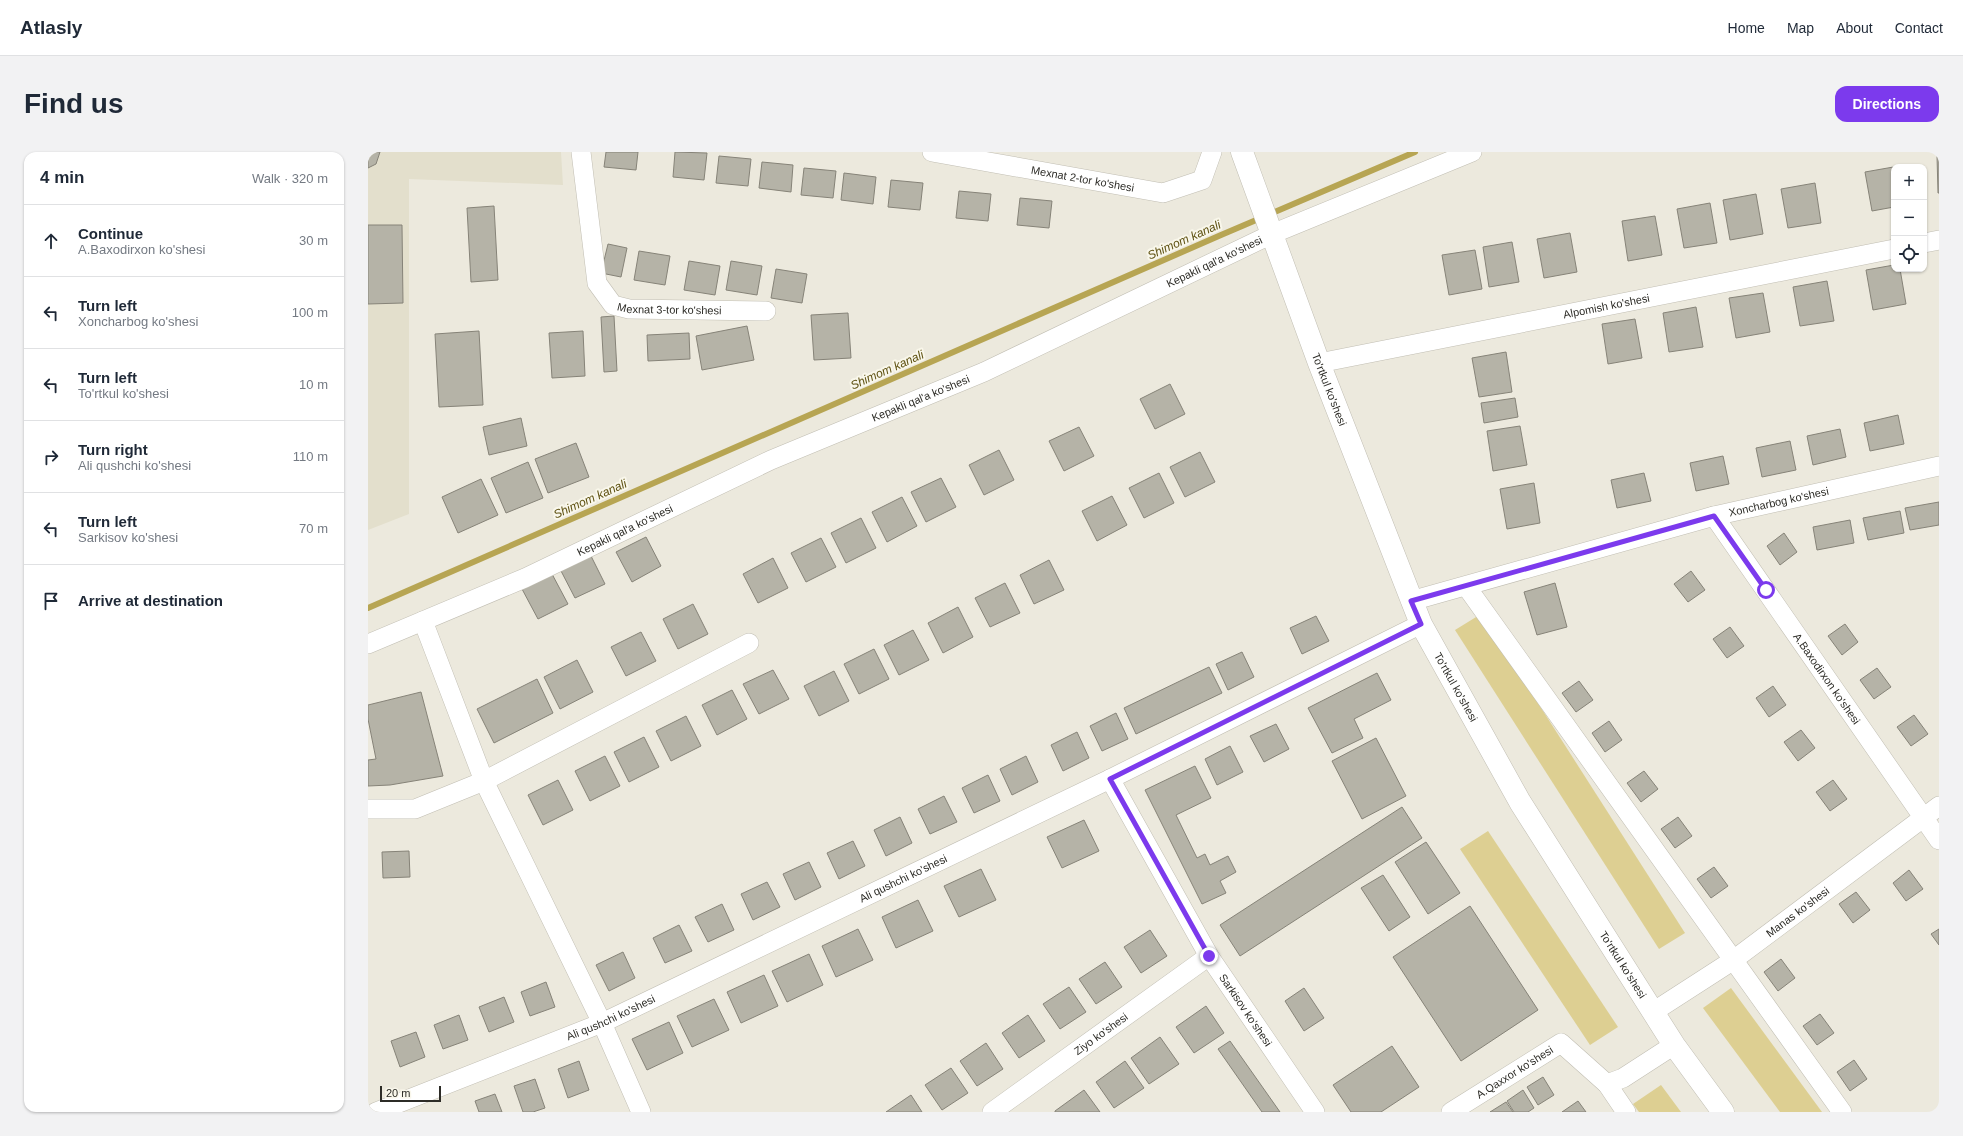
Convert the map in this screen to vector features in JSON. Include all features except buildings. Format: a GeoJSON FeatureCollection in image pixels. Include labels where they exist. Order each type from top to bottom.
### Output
{"type":"FeatureCollection","features":[{"type":"Feature","properties":{"kind":"main road","name":"To'rtkul ko'shesi"},"geometry":{"type":"LineString","coordinates":[[1242,152],[1318,363],[1421,624],[1520,802],[1674,1045],[1723,1112]]}},
{"type":"Feature","properties":{"kind":"street","name":"Mexnat 3-tor ko'shesi"},"geometry":{"type":"LineString","coordinates":[[580,152],[597,283],[613,305],[629,309],[766,311]]}},
{"type":"Feature","properties":{"kind":"street","name":"Mexnat 2-tor ko'shesi"},"geometry":{"type":"LineString","coordinates":[[932,152],[1163,193],[1202,180],[1212,152]]}},
{"type":"Feature","properties":{"kind":"street","name":"Kepakli qal'a ko'shesi"},"geometry":{"type":"LineString","coordinates":[[368,644],[525,578],[771,460],[984,372],[1270,228],[1472,152]]}},
{"type":"Feature","properties":{"kind":"street"},"geometry":{"type":"LineString","coordinates":[[1927,242],[1939,240]]}},
{"type":"Feature","properties":{"kind":"street","name":"Alpomish ko'shesi"},"geometry":{"type":"LineString","coordinates":[[1318,363],[1891,249]]}},
{"type":"Feature","properties":{"kind":"street","name":"Xoncharbog ko'shesi"},"geometry":{"type":"LineString","coordinates":[[1411,601],[1714,516],[1939,466]]}},
{"type":"Feature","properties":{"kind":"street","name":"A.Baxodirxon ko'shesi"},"geometry":{"type":"LineString","coordinates":[[1714,516],[1939,840]]}},
{"type":"Feature","properties":{"kind":"street"},"geometry":{"type":"LineString","coordinates":[[1466,586],[1732,961],[1842,1112]]}},
{"type":"Feature","properties":{"kind":"street"},"geometry":{"type":"LineString","coordinates":[[423,621],[484,781],[602,1024],[641,1112]]}},
{"type":"Feature","properties":{"kind":"street","name":"Ali qushchi ko'shesi"},"geometry":{"type":"LineString","coordinates":[[376,1112],[602,1024],[1110,779],[1421,624]]}},
{"type":"Feature","properties":{"kind":"street"},"geometry":{"type":"LineString","coordinates":[[368,809],[416,809],[484,781],[749,643]]}},
{"type":"Feature","properties":{"kind":"street","name":"Sarkisov ko'shesi"},"geometry":{"type":"LineString","coordinates":[[1110,779],[1209,956],[1315,1112]]}},
{"type":"Feature","properties":{"kind":"street","name":"Manas ko'shesi"},"geometry":{"type":"LineString","coordinates":[[1653,1012],[1732,961],[1939,806]]}},
{"type":"Feature","properties":{"kind":"street","name":"Ziyo ko'shesi"},"geometry":{"type":"LineString","coordinates":[[992,1112],[1209,956]]}},
{"type":"Feature","properties":{"kind":"street","name":"A.Qaxxor ko'shesi"},"geometry":{"type":"LineString","coordinates":[[1451,1112],[1561,1043],[1607,1084]]}},
{"type":"Feature","properties":{"kind":"street"},"geometry":{"type":"LineString","coordinates":[[1626,1112],[1607,1084],[1623,1078],[1674,1045]]}},
{"type":"Feature","properties":{"kind":"shaded area"},"geometry":{"type":"Polygon","coordinates":[[[368,152],[561,152],[563,185],[409,179],[409,514],[368,530],[368,152]]]}},
{"type":"Feature","properties":{"kind":"shaded area"},"geometry":{"type":"Polygon","coordinates":[[[1481,614],[1685,933],[1659,949],[1455,630],[1481,614]]]}},
{"type":"Feature","properties":{"kind":"shaded area"},"geometry":{"type":"Polygon","coordinates":[[[1488,831],[1618,1027],[1590,1045],[1460,849],[1488,831]]]}},
{"type":"Feature","properties":{"kind":"shaded area"},"geometry":{"type":"Polygon","coordinates":[[[1731,988],[1822,1112],[1780,1112],[1703,1008],[1731,988]]]}},
{"type":"Feature","properties":{"kind":"shaded area"},"geometry":{"type":"Polygon","coordinates":[[[1661,1085],[1681,1112],[1639,1112],[1633,1104],[1661,1085]]]}},
{"type":"Feature","properties":{"kind":"waterway","name":"Shimom kanali"},"geometry":{"type":"LineString","coordinates":[[368,608],[1221,235],[1415,152]]}},
{"type":"Feature","properties":{"kind":"route"},"geometry":{"type":"LineString","coordinates":[[1209,956],[1110,779],[1421,624],[1411,601],[1714,516],[1766,590]]}}]}
